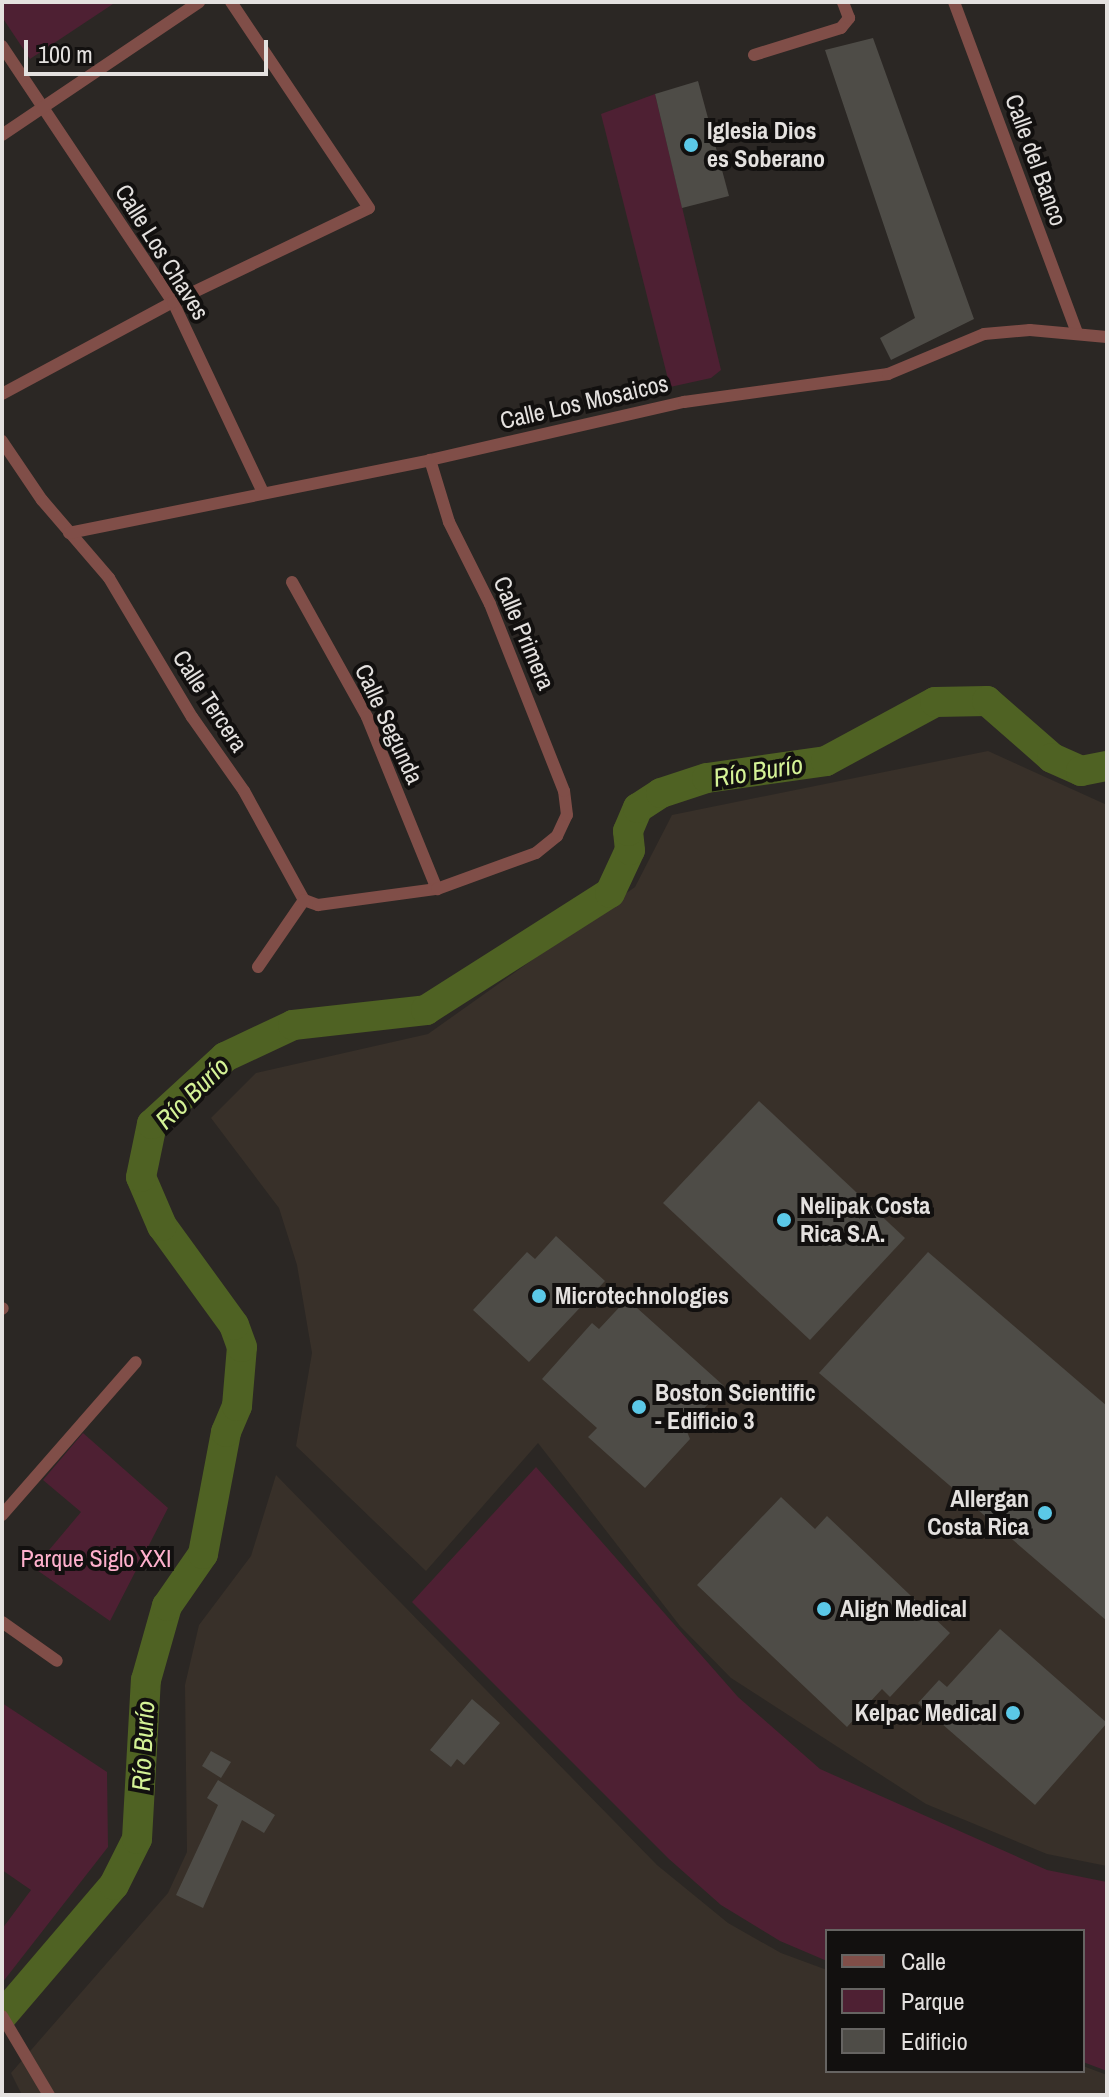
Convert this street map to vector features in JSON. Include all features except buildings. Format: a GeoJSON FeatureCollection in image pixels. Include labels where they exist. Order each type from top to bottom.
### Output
{"type":"FeatureCollection","features":[{"type":"Feature","properties":{"kind":"street"},"geometry":{"type":"LineString","coordinates":[[2,135],[199,2]]}},
{"type":"Feature","properties":{"kind":"street"},"geometry":{"type":"LineString","coordinates":[[2,394],[173,302],[369,208],[231,2]]}},
{"type":"Feature","properties":{"kind":"street"},"geometry":{"type":"LineString","coordinates":[[754,55],[841,28],[849,18],[843,2]]}},
{"type":"Feature","properties":{"kind":"street","name":"Calle del Banco"},"geometry":{"type":"LineString","coordinates":[[954,2],[1077,333]]}},
{"type":"Feature","properties":{"kind":"street","name":"Calle Los Chaves"},"geometry":{"type":"LineString","coordinates":[[2,46],[173,302],[263,492]]}},
{"type":"Feature","properties":{"kind":"street","name":"Calle Los Mosaicos"},"geometry":{"type":"LineString","coordinates":[[69,533],[430,460],[684,402],[888,374],[984,334],[1077,333],[1107,337]]}},
{"type":"Feature","properties":{"kind":"street","name":"Calle Tercera"},"geometry":{"type":"LineString","coordinates":[[2,441],[69,533],[109,578],[192,717],[244,791],[304,900]]}},
{"type":"Feature","properties":{"kind":"street","name":"Calle Primera"},"geometry":{"type":"LineString","coordinates":[[430,460],[449,522],[490,604],[564,791],[564,824],[536,853],[437,889]]}},
{"type":"Feature","properties":{"kind":"street","name":"Calle Segunda"},"geometry":{"type":"LineString","coordinates":[[292,582],[367,717],[437,889]]}},
{"type":"Feature","properties":{"kind":"street"},"geometry":{"type":"LineString","coordinates":[[258,967],[304,900],[318,905],[437,889]]}},
{"type":"Feature","properties":{"kind":"street"},"geometry":{"type":"LineString","coordinates":[[2,1515],[136,1362]]}},
{"type":"Feature","properties":{"kind":"street"},"geometry":{"type":"LineString","coordinates":[[2,1622],[57,1661]]}},
{"type":"Feature","properties":{"kind":"street"},"geometry":{"type":"LineString","coordinates":[[2,2016],[49,2095]]}},
{"type":"Feature","properties":{"kind":"shaded area"},"geometry":{"type":"Polygon","coordinates":[[[988,751],[1107,805],[1107,1866],[1047,1854],[926,1804],[731,1678],[680,1626],[538,1443],[426,1571],[296,1446],[312,1353],[297,1265],[279,1208],[211,1118],[256,1073],[428,1034],[635,887],[672,815],[988,751]]]}},
{"type":"Feature","properties":{"kind":"shaded area"},"geometry":{"type":"Polygon","coordinates":[[[276,1475],[657,1865],[728,1923],[781,1953],[825,1969],[825,2073],[1085,2073],[1085,2067],[1107,2075],[1107,2095],[22,2095],[11,2073],[168,1893],[187,1852],[185,1685],[199,1625],[251,1556],[276,1475]]]}},
{"type":"Feature","properties":{"kind":"green space"},"geometry":{"type":"Polygon","coordinates":[[[2,2],[116,2],[30,59],[2,17],[2,2]]]}},
{"type":"Feature","properties":{"kind":"green space"},"geometry":{"type":"Polygon","coordinates":[[[655,94],[721,370],[711,378],[670,387],[601,114],[655,94]]]}},
{"type":"Feature","properties":{"kind":"green space","name":"Parque Siglo XXI"},"geometry":{"type":"Polygon","coordinates":[[[83,1433],[168,1508],[110,1621],[34,1568],[81,1512],[43,1480],[83,1433]]]}},
{"type":"Feature","properties":{"kind":"green space"},"geometry":{"type":"Polygon","coordinates":[[[536,1467],[738,1697],[820,1769],[1047,1870],[1107,1882],[1107,2071],[1085,2063],[1085,1929],[825,1929],[825,1960],[780,1941],[721,1905],[669,1859],[412,1602],[536,1467]]]}},
{"type":"Feature","properties":{"kind":"green space"},"geometry":{"type":"Polygon","coordinates":[[[2,1703],[107,1772],[108,1847],[2,1983],[2,1929],[31,1890],[2,1870],[2,1703]]]}},
{"type":"Feature","properties":{"kind":"waterway","name":"Río Burío"},"geometry":{"type":"LineString","coordinates":[[2,2016],[114,1885],[137,1839],[146,1680],[167,1606],[203,1554],[226,1432],[237,1406],[242,1347],[234,1325],[162,1226],[141,1177],[152,1124],[225,1057],[293,1025],[426,1010],[610,893],[630,850],[628,831],[638,808],[661,793],[707,778],[826,761],[935,702],[987,701],[1052,758],[1081,771],[1107,766]]}},
{"type":"Feature","properties":{"kind":"place","name":"Iglesia Dios es Soberano"},"geometry":{"type":"Point","coordinates":[691,145]}},
{"type":"Feature","properties":{"kind":"place","name":"Nelipak Costa Rica S.A."},"geometry":{"type":"Point","coordinates":[784,1220]}},
{"type":"Feature","properties":{"kind":"place","name":"Microtechnologies"},"geometry":{"type":"Point","coordinates":[539,1296]}},
{"type":"Feature","properties":{"kind":"place","name":"Boston Scientific - Edificio 3"},"geometry":{"type":"Point","coordinates":[639,1407]}},
{"type":"Feature","properties":{"kind":"place","name":"Allergan Costa Rica"},"geometry":{"type":"Point","coordinates":[1045,1513]}},
{"type":"Feature","properties":{"kind":"place","name":"Align Medical"},"geometry":{"type":"Point","coordinates":[824,1609]}},
{"type":"Feature","properties":{"kind":"place","name":"Kelpac Medical"},"geometry":{"type":"Point","coordinates":[1013,1713]}}]}
